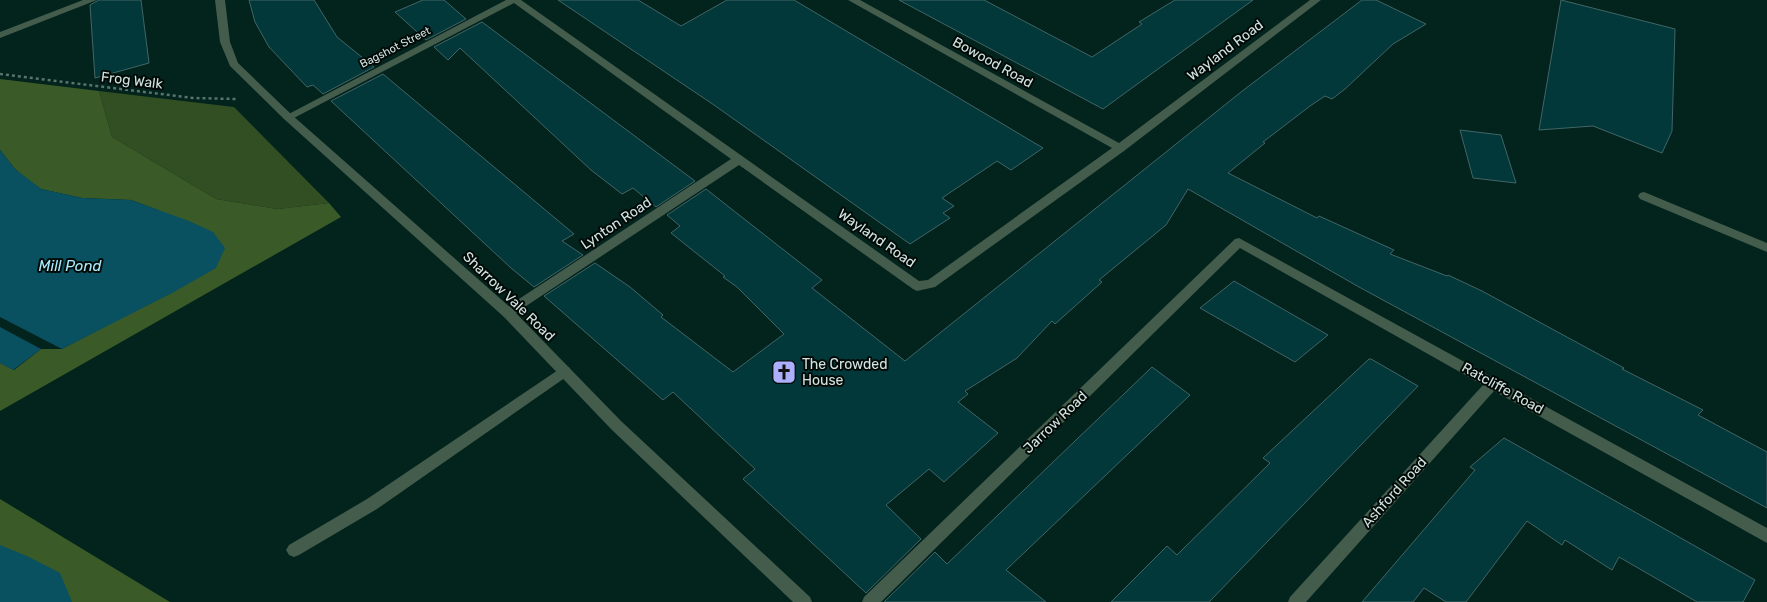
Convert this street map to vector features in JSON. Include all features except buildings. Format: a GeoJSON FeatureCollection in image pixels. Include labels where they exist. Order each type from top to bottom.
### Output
{"type":"FeatureCollection","features":[{"type":"Feature","properties":{"kind":"street"},"geometry":{"type":"LineString","coordinates":[[0,35],[92,0]]}},
{"type":"Feature","properties":{"kind":"street","name":"Sharrow Vale Road"},"geometry":{"type":"LineString","coordinates":[[220,0],[225,42],[234,64],[288,117],[508,312],[616,425],[804,602]]}},
{"type":"Feature","properties":{"kind":"street","name":"Bagshot Street"},"geometry":{"type":"LineString","coordinates":[[288,117],[514,0]]}},
{"type":"Feature","properties":{"kind":"street","name":"Wayland Road"},"geometry":{"type":"LineString","coordinates":[[514,0],[917,286],[931,284],[1120,148],[1316,0]]}},
{"type":"Feature","properties":{"kind":"street","name":"Bowood Road"},"geometry":{"type":"LineString","coordinates":[[853,0],[1120,148]]}},
{"type":"Feature","properties":{"kind":"street","name":"Lynton Road"},"geometry":{"type":"LineString","coordinates":[[508,312],[740,159]]}},
{"type":"Feature","properties":{"kind":"street"},"geometry":{"type":"LineString","coordinates":[[1644,196],[1767,248]]}},
{"type":"Feature","properties":{"kind":"street","name":"Ratcliffe Road"},"geometry":{"type":"LineString","coordinates":[[1239,242],[1767,536]]}},
{"type":"Feature","properties":{"kind":"street","name":"Jarrow Road"},"geometry":{"type":"LineString","coordinates":[[870,602],[1239,242]]}},
{"type":"Feature","properties":{"kind":"street"},"geometry":{"type":"LineString","coordinates":[[294,550],[372,504],[564,371]]}},
{"type":"Feature","properties":{"kind":"street","name":"Ashford Road"},"geometry":{"type":"LineString","coordinates":[[1296,602],[1494,383]]}},
{"type":"Feature","properties":{"kind":"path","name":"Frog Walk"},"geometry":{"type":"LineString","coordinates":[[0,74],[193,98],[232,100],[260,90]]}},
{"type":"Feature","properties":{"kind":"green space"},"geometry":{"type":"Polygon","coordinates":[[[0,79],[99,91],[112,137],[216,199],[278,209],[329,203],[341,217],[0,411],[0,363],[14,370],[41,349],[62,349],[117,320],[158,210],[131,200],[82,198],[41,189],[27,179],[15,169],[0,150],[0,79]]]}},
{"type":"Feature","properties":{"kind":"green space"},"geometry":{"type":"Polygon","coordinates":[[[99,91],[234,107],[329,203],[278,209],[216,199],[112,137],[99,91]]]}},
{"type":"Feature","properties":{"kind":"green space"},"geometry":{"type":"Polygon","coordinates":[[[0,499],[170,602],[0,602],[0,499]]]}},
{"type":"Feature","properties":{"kind":"water","name":"Mill Pond"},"geometry":{"type":"Polygon","coordinates":[[[0,150],[15,169],[41,189],[82,198],[131,200],[189,221],[213,232],[225,248],[216,268],[174,292],[62,349],[0,317],[0,150]]]}},
{"type":"Feature","properties":{"kind":"water"},"geometry":{"type":"Polygon","coordinates":[[[0,327],[41,349],[13,370],[0,363],[0,327]]]}},
{"type":"Feature","properties":{"kind":"waterway"},"geometry":{"type":"LineString","coordinates":[[0,585],[30,602]]}},
{"type":"Feature","properties":{"kind":"place","name":"The Crowded House"},"geometry":{"type":"Point","coordinates":[784,372]}}]}
